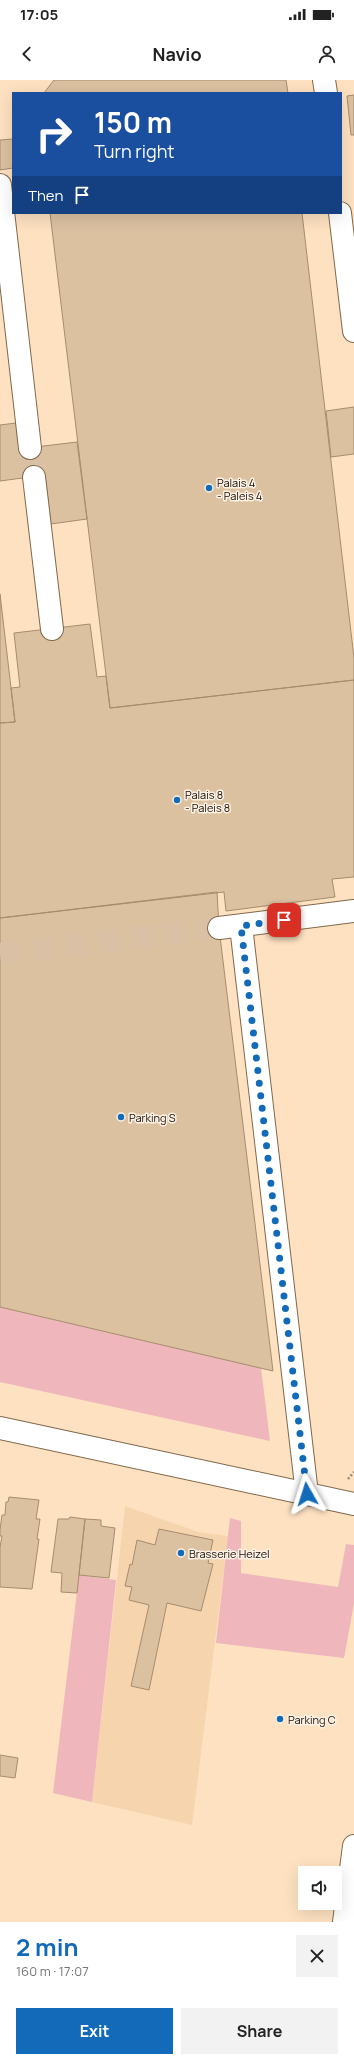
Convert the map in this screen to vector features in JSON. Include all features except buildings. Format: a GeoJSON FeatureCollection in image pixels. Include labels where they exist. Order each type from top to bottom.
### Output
{"type":"FeatureCollection","features":[{"type":"Feature","properties":{"kind":"main road"},"geometry":{"type":"LineString","coordinates":[[324,80],[326,92]]}},
{"type":"Feature","properties":{"kind":"main road"},"geometry":{"type":"LineString","coordinates":[[0,185],[30,448]]}},
{"type":"Feature","properties":{"kind":"main road"},"geometry":{"type":"LineString","coordinates":[[340,214],[354,331]]}},
{"type":"Feature","properties":{"kind":"main road"},"geometry":{"type":"LineString","coordinates":[[34,477],[52,629]]}},
{"type":"Feature","properties":{"kind":"main road"},"geometry":{"type":"LineString","coordinates":[[219,928],[354,911]]}},
{"type":"Feature","properties":{"kind":"main road"},"geometry":{"type":"LineString","coordinates":[[241,926],[307,1494]]}},
{"type":"Feature","properties":{"kind":"main road"},"geometry":{"type":"LineString","coordinates":[[0,1428],[354,1504]]}},
{"type":"Feature","properties":{"kind":"main road"},"geometry":{"type":"LineString","coordinates":[[344,1922],[354,1846]]}},
{"type":"Feature","properties":{"kind":"shaded area"},"geometry":{"type":"Polygon","coordinates":[[[0,1307],[261,1368],[270,1441],[0,1382],[0,1307]]]}},
{"type":"Feature","properties":{"kind":"shaded area"},"geometry":{"type":"Polygon","coordinates":[[[125,1506],[198,1532],[228,1536],[192,1825],[92,1802],[125,1506]]]}},
{"type":"Feature","properties":{"kind":"shaded area"},"geometry":{"type":"Polygon","coordinates":[[[230,1518],[241,1521],[241,1573],[338,1587],[346,1544],[354,1545],[354,1603],[344,1658],[216,1643],[230,1518]]]}},
{"type":"Feature","properties":{"kind":"shaded area"},"geometry":{"type":"Polygon","coordinates":[[[79,1575],[116,1580],[92,1802],[53,1793],[79,1575]]]}},
{"type":"Feature","properties":{"kind":"tunnel"},"geometry":{"type":"LineString","coordinates":[[30,448],[34,477]]}},
{"type":"Feature","properties":{"kind":"tunnel"},"geometry":{"type":"LineString","coordinates":[[0,954],[219,928]]}},
{"type":"Feature","properties":{"kind":"place","name":"Palais 4 - Paleis 4"},"geometry":{"type":"Point","coordinates":[209,488]}},
{"type":"Feature","properties":{"kind":"place","name":"Palais 8 - Paleis 8"},"geometry":{"type":"Point","coordinates":[177,800]}},
{"type":"Feature","properties":{"kind":"place","name":"Parking S"},"geometry":{"type":"Point","coordinates":[121,1117]}},
{"type":"Feature","properties":{"kind":"place","name":"Brasserie Heizel"},"geometry":{"type":"Point","coordinates":[181,1553]}},
{"type":"Feature","properties":{"kind":"place","name":"Parking C"},"geometry":{"type":"Point","coordinates":[280,1719]}},
{"type":"Feature","properties":{"kind":"route"},"geometry":{"type":"LineString","coordinates":[[284,920],[241,926],[307,1494]]}}]}
